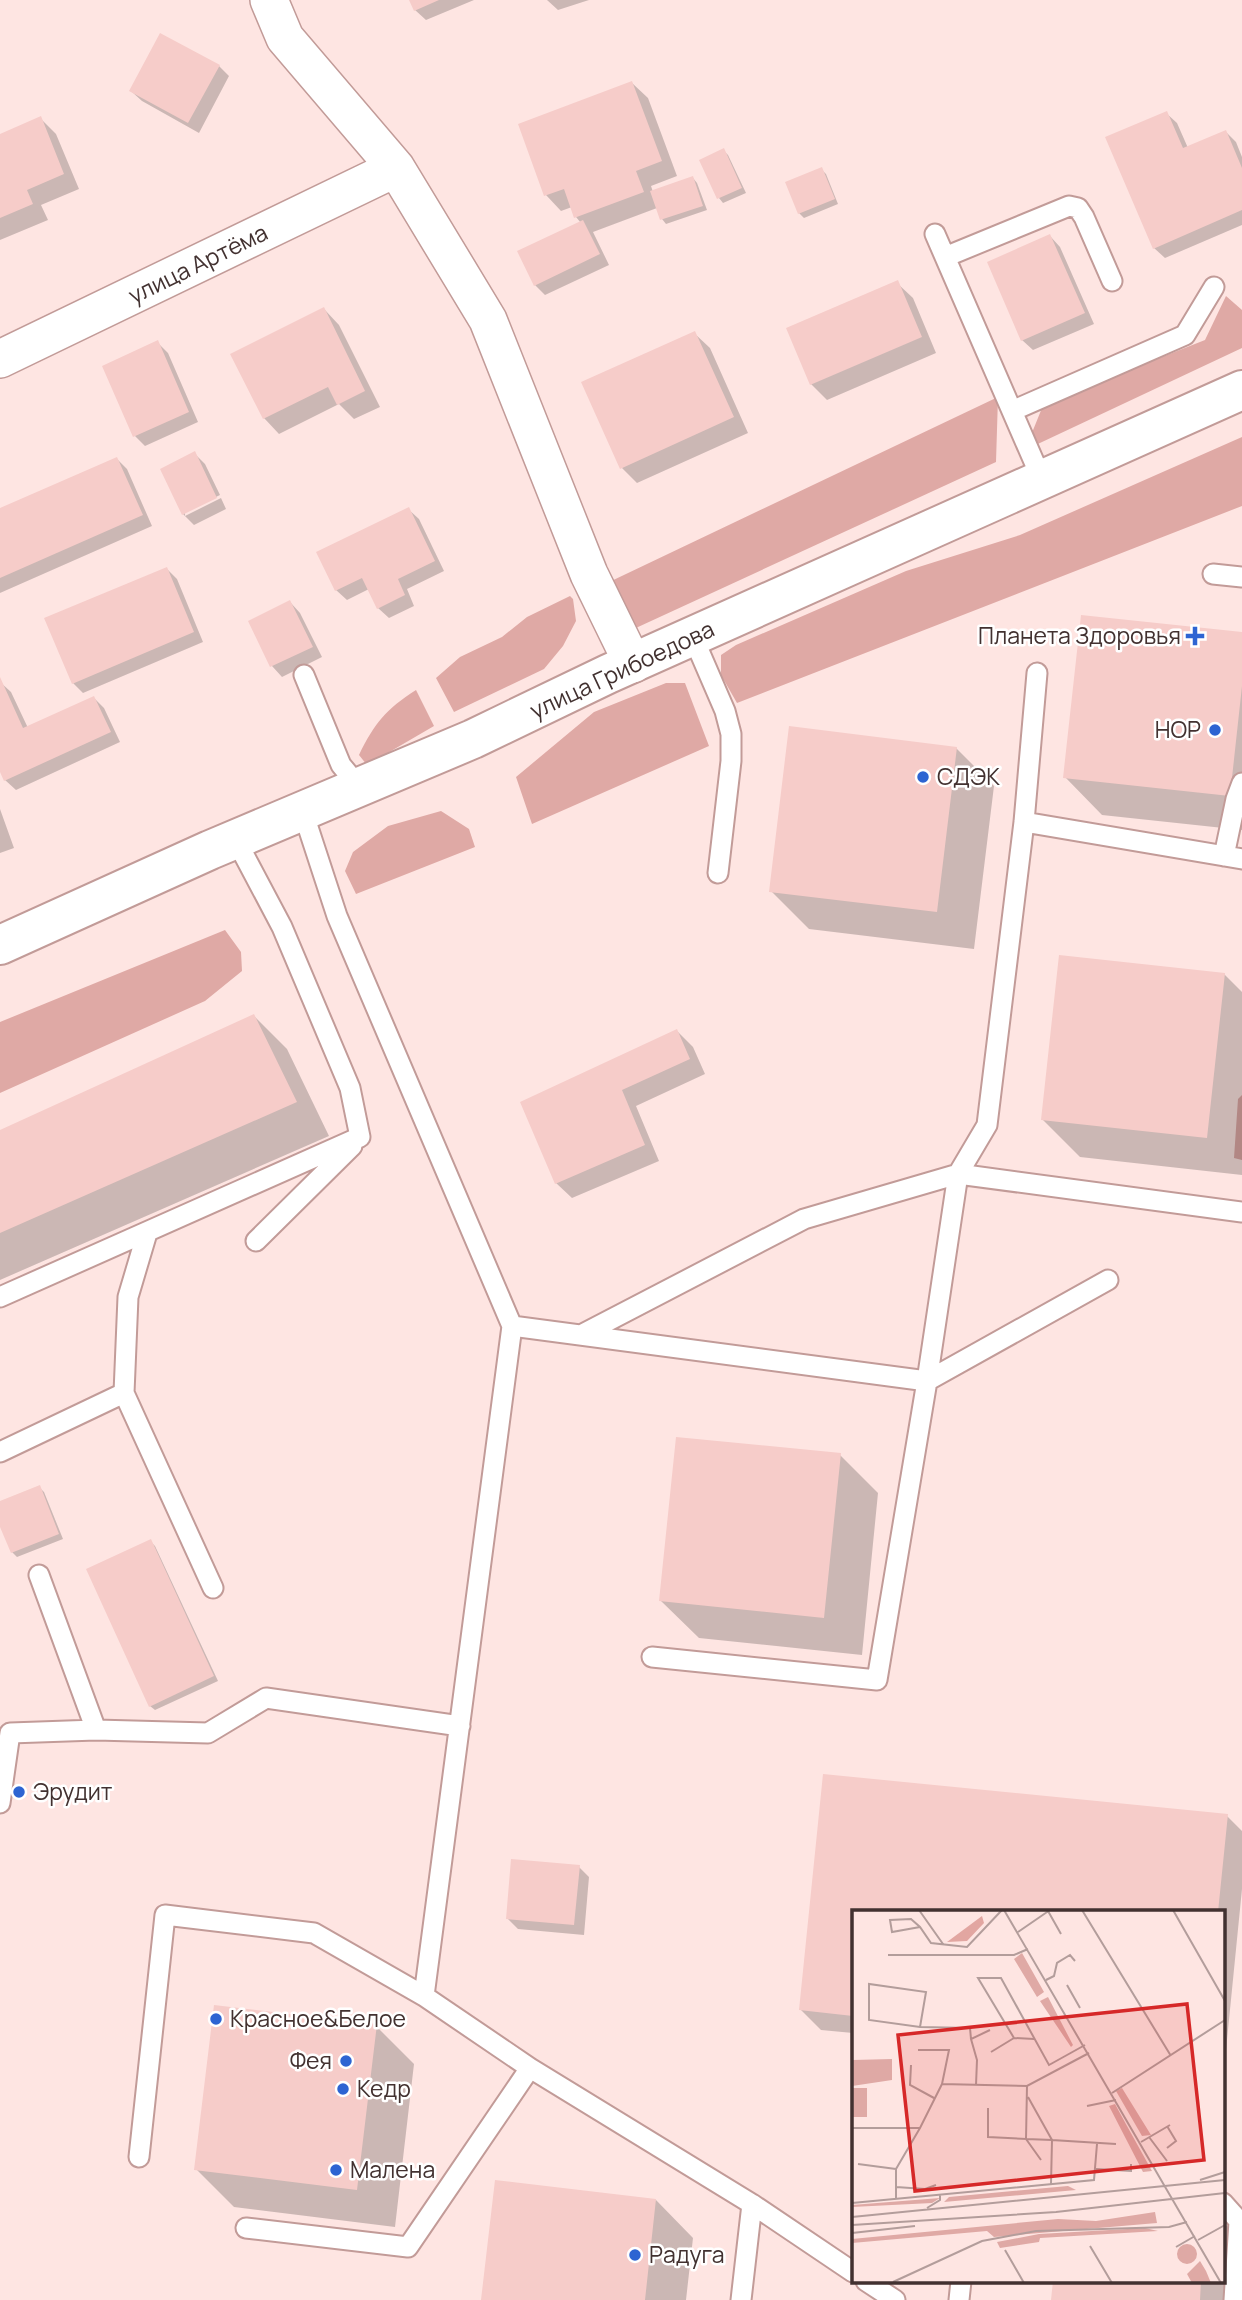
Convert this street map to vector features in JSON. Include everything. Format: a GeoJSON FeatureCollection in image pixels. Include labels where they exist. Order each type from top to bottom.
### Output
{"type":"FeatureCollection","features":[{"type":"Feature","properties":{"kind":"street"},"geometry":{"type":"LineString","coordinates":[[269,0],[285,37],[396,168],[488,320],[589,574],[633,664]]}},
{"type":"Feature","properties":{"kind":"street","name":"улица Артёма"},"geometry":{"type":"LineString","coordinates":[[0,359],[396,168]]}},
{"type":"Feature","properties":{"kind":"street","name":"улица Грибоедова"},"geometry":{"type":"LineString","coordinates":[[0,945],[236,839],[473,739],[608,674],[1242,390]]}},
{"type":"Feature","properties":{"kind":"lane"},"geometry":{"type":"LineString","coordinates":[[945,257],[1069,206],[1078,208],[1084,217],[1112,281]]}},
{"type":"Feature","properties":{"kind":"lane"},"geometry":{"type":"LineString","coordinates":[[935,233],[1042,480]]}},
{"type":"Feature","properties":{"kind":"lane"},"geometry":{"type":"LineString","coordinates":[[1012,411],[1185,335],[1214,287]]}},
{"type":"Feature","properties":{"kind":"lane"},"geometry":{"type":"LineString","coordinates":[[1213,573],[1242,577]]}},
{"type":"Feature","properties":{"kind":"lane"},"geometry":{"type":"LineString","coordinates":[[693,637],[725,710],[731,734],[731,761],[718,873]]}},
{"type":"Feature","properties":{"kind":"lane"},"geometry":{"type":"LineString","coordinates":[[652,1657],[877,1679],[927,1381],[958,1174],[987,1125],[1024,822],[1037,673]]}},
{"type":"Feature","properties":{"kind":"lane"},"geometry":{"type":"LineString","coordinates":[[304,676],[341,765],[360,788]]}},
{"type":"Feature","properties":{"kind":"lane"},"geometry":{"type":"LineString","coordinates":[[1024,822],[1233,857],[1236,799],[1242,783]]}},
{"type":"Feature","properties":{"kind":"lane"},"geometry":{"type":"LineString","coordinates":[[303,812],[337,916],[512,1326],[424,1996]]}},
{"type":"Feature","properties":{"kind":"lane"},"geometry":{"type":"LineString","coordinates":[[236,839],[282,927],[349,1088],[360,1137]]}},
{"type":"Feature","properties":{"kind":"lane"},"geometry":{"type":"LineString","coordinates":[[0,1297],[360,1137]]}},
{"type":"Feature","properties":{"kind":"lane"},"geometry":{"type":"LineString","coordinates":[[256,1241],[360,1137]]}},
{"type":"Feature","properties":{"kind":"lane"},"geometry":{"type":"LineString","coordinates":[[581,1335],[804,1219],[958,1174],[1242,1212]]}},
{"type":"Feature","properties":{"kind":"lane"},"geometry":{"type":"LineString","coordinates":[[147,1233],[128,1297],[124,1393],[213,1588]]}},
{"type":"Feature","properties":{"kind":"lane"},"geometry":{"type":"LineString","coordinates":[[512,1326],[927,1381],[1108,1280]]}},
{"type":"Feature","properties":{"kind":"lane"},"geometry":{"type":"LineString","coordinates":[[0,1452],[124,1393]]}},
{"type":"Feature","properties":{"kind":"lane"},"geometry":{"type":"LineString","coordinates":[[39,1575],[96,1730]]}},
{"type":"Feature","properties":{"kind":"lane"},"geometry":{"type":"LineString","coordinates":[[0,1802],[9,1732],[96,1730],[208,1733],[266,1698],[460,1726]]}},
{"type":"Feature","properties":{"kind":"lane"},"geometry":{"type":"LineString","coordinates":[[139,2157],[165,1915],[314,1933],[424,1996],[530,2067],[752,2204],[852,2271]]}},
{"type":"Feature","properties":{"kind":"lane"},"geometry":{"type":"LineString","coordinates":[[246,2228],[408,2247],[530,2067]]}},
{"type":"Feature","properties":{"kind":"lane"},"geometry":{"type":"LineString","coordinates":[[741,2300],[752,2204]]}},
{"type":"Feature","properties":{"kind":"lane"},"geometry":{"type":"LineString","coordinates":[[1224,2204],[1239,2221],[1234,2300]]}},
{"type":"Feature","properties":{"kind":"lane"},"geometry":{"type":"LineString","coordinates":[[868,2282],[895,2300]]}},
{"type":"Feature","properties":{"kind":"lane"},"geometry":{"type":"LineString","coordinates":[[959,2300],[961,2282]]}},
{"type":"Feature","properties":{"kind":"shaded area"},"geometry":{"type":"Polygon","coordinates":[[[1226,296],[1242,310],[1242,348],[1025,450],[1042,408],[1094,384],[1205,340],[1226,296]]]}},
{"type":"Feature","properties":{"kind":"shaded area"},"geometry":{"type":"Polygon","coordinates":[[[998,397],[996,462],[625,633],[605,584],[998,397]]]}},
{"type":"Feature","properties":{"kind":"shaded area"},"geometry":{"type":"Polygon","coordinates":[[[1242,437],[1242,506],[737,703],[721,675],[721,655],[736,645],[906,571],[1020,535],[1242,437]]]}},
{"type":"Feature","properties":{"kind":"shaded area"},"geometry":{"type":"Polygon","coordinates":[[[570,596],[573,599],[576,621],[563,646],[544,669],[454,712],[436,678],[460,657],[502,637],[527,617],[570,596]]]}},
{"type":"Feature","properties":{"kind":"shaded area"},"geometry":{"type":"Polygon","coordinates":[[[666,683],[685,683],[709,746],[532,824],[516,777],[594,712],[666,683]]]}},
{"type":"Feature","properties":{"kind":"shaded area"},"geometry":{"type":"Polygon","coordinates":[[[416,690],[434,726],[367,765],[359,755],[370,734],[389,711],[416,690]]]}},
{"type":"Feature","properties":{"kind":"shaded area"},"geometry":{"type":"Polygon","coordinates":[[[441,811],[469,829],[475,847],[356,894],[345,871],[353,852],[388,826],[441,811]]]}},
{"type":"Feature","properties":{"kind":"shaded area"},"geometry":{"type":"Polygon","coordinates":[[[225,930],[241,952],[242,971],[205,1001],[0,1093],[0,1022],[225,930]]]}},
{"type":"Feature","properties":{"kind":"shaded area"},"geometry":{"type":"Polygon","coordinates":[[[1242,1095],[1242,1160],[1234,1158],[1238,1099],[1242,1095]]]}},
{"type":"Feature","properties":{"kind":"building"},"geometry":{"type":"Polygon","coordinates":[[[409,0],[439,0],[414,11],[409,0]]]}},
{"type":"Feature","properties":{"kind":"building"},"geometry":{"type":"Polygon","coordinates":[[[160,33],[220,65],[188,123],[129,91],[160,33]]]}},
{"type":"Feature","properties":{"kind":"building"},"geometry":{"type":"Polygon","coordinates":[[[632,81],[662,161],[636,171],[644,192],[574,218],[564,189],[544,196],[518,124],[632,81]]]}},
{"type":"Feature","properties":{"kind":"building"},"geometry":{"type":"Polygon","coordinates":[[[1167,111],[1183,148],[1226,130],[1242,168],[1242,210],[1153,249],[1105,137],[1167,111]]]}},
{"type":"Feature","properties":{"kind":"building"},"geometry":{"type":"Polygon","coordinates":[[[41,116],[64,174],[27,190],[33,204],[0,218],[0,134],[41,116]]]}},
{"type":"Feature","properties":{"kind":"building"},"geometry":{"type":"Polygon","coordinates":[[[724,148],[742,188],[717,199],[699,160],[724,148]]]}},
{"type":"Feature","properties":{"kind":"building"},"geometry":{"type":"Polygon","coordinates":[[[822,167],[835,199],[798,214],[785,182],[822,167]]]}},
{"type":"Feature","properties":{"kind":"building"},"geometry":{"type":"Polygon","coordinates":[[[693,176],[703,206],[660,220],[650,191],[693,176]]]}},
{"type":"Feature","properties":{"kind":"building"},"geometry":{"type":"Polygon","coordinates":[[[583,220],[600,254],[534,286],[517,251],[583,220]]]}},
{"type":"Feature","properties":{"kind":"building"},"geometry":{"type":"Polygon","coordinates":[[[1050,234],[1085,313],[1021,341],[987,262],[1050,234]]]}},
{"type":"Feature","properties":{"kind":"building"},"geometry":{"type":"Polygon","coordinates":[[[898,280],[922,337],[810,385],[786,328],[898,280]]]}},
{"type":"Feature","properties":{"kind":"building"},"geometry":{"type":"Polygon","coordinates":[[[324,307],[365,391],[337,405],[328,387],[263,419],[230,354],[324,307]]]}},
{"type":"Feature","properties":{"kind":"building"},"geometry":{"type":"Polygon","coordinates":[[[695,331],[734,417],[620,469],[581,382],[695,331]]]}},
{"type":"Feature","properties":{"kind":"building"},"geometry":{"type":"Polygon","coordinates":[[[158,340],[189,412],[133,437],[102,366],[158,340]]]}},
{"type":"Feature","properties":{"kind":"building"},"geometry":{"type":"Polygon","coordinates":[[[195,451],[217,498],[182,515],[160,469],[195,451]]]}},
{"type":"Feature","properties":{"kind":"building"},"geometry":{"type":"Polygon","coordinates":[[[117,457],[143,515],[0,578],[0,508],[117,457]]]}},
{"type":"Feature","properties":{"kind":"building"},"geometry":{"type":"Polygon","coordinates":[[[409,507],[435,561],[398,579],[405,595],[377,609],[362,578],[335,591],[316,552],[409,507]]]}},
{"type":"Feature","properties":{"kind":"building"},"geometry":{"type":"Polygon","coordinates":[[[167,567],[194,632],[72,684],[44,618],[167,567]]]}},
{"type":"Feature","properties":{"kind":"building"},"geometry":{"type":"Polygon","coordinates":[[[290,600],[313,647],[270,667],[248,621],[290,600]]]}},
{"type":"Feature","properties":{"kind":"building"},"geometry":{"type":"Polygon","coordinates":[[[1081,615],[1242,632],[1242,686],[1230,796],[1063,778],[1081,615]]]}},
{"type":"Feature","properties":{"kind":"building"},"geometry":{"type":"Polygon","coordinates":[[[0,677],[23,728],[94,696],[111,732],[4,781],[0,772],[0,677]]]}},
{"type":"Feature","properties":{"kind":"building"},"geometry":{"type":"Polygon","coordinates":[[[789,726],[957,747],[937,912],[769,892],[789,726]]]}},
{"type":"Feature","properties":{"kind":"building"},"geometry":{"type":"Polygon","coordinates":[[[1059,955],[1225,973],[1207,1138],[1041,1120],[1059,955]]]}},
{"type":"Feature","properties":{"kind":"building"},"geometry":{"type":"Polygon","coordinates":[[[254,1014],[297,1102],[0,1233],[0,1130],[254,1014]]]}},
{"type":"Feature","properties":{"kind":"building"},"geometry":{"type":"Polygon","coordinates":[[[677,1029],[690,1059],[622,1090],[645,1145],[555,1184],[520,1102],[677,1029]]]}},
{"type":"Feature","properties":{"kind":"building"},"geometry":{"type":"Polygon","coordinates":[[[676,1437],[841,1453],[824,1618],[659,1601],[676,1437]]]}},
{"type":"Feature","properties":{"kind":"building"},"geometry":{"type":"Polygon","coordinates":[[[40,1485],[59,1534],[11,1553],[0,1527],[0,1501],[40,1485]]]}},
{"type":"Feature","properties":{"kind":"building"},"geometry":{"type":"Polygon","coordinates":[[[151,1539],[214,1676],[149,1707],[86,1569],[151,1539]]]}},
{"type":"Feature","properties":{"kind":"building"},"geometry":{"type":"Polygon","coordinates":[[[823,1774],[1228,1814],[1218,1910],[852,1910],[852,2016],[799,2010],[823,1774]]]}},
{"type":"Feature","properties":{"kind":"building"},"geometry":{"type":"Polygon","coordinates":[[[511,1859],[580,1865],[574,1925],[506,1919],[511,1859]]]}},
{"type":"Feature","properties":{"kind":"building"},"geometry":{"type":"Polygon","coordinates":[[[214,2005],[377,2024],[357,2190],[194,2170],[214,2005]]]}},
{"type":"Feature","properties":{"kind":"building"},"geometry":{"type":"Polygon","coordinates":[[[495,2180],[656,2199],[645,2300],[481,2300],[495,2180]]]}},
{"type":"Feature","properties":{"kind":"building"},"geometry":{"type":"Polygon","coordinates":[[[1053,2282],[1201,2282],[1200,2300],[1051,2300],[1053,2282]]]}},
{"type":"Feature","properties":{"kind":"place","name":"Планета Здоровья"},"geometry":{"type":"Point","coordinates":[1195,636]}},
{"type":"Feature","properties":{"kind":"place","name":"HOP"},"geometry":{"type":"Point","coordinates":[1215,730]}},
{"type":"Feature","properties":{"kind":"place","name":"СДЭК"},"geometry":{"type":"Point","coordinates":[923,777]}},
{"type":"Feature","properties":{"kind":"place","name":"Эрудит"},"geometry":{"type":"Point","coordinates":[19,1792]}},
{"type":"Feature","properties":{"kind":"place","name":"Красное&Белое"},"geometry":{"type":"Point","coordinates":[216,2019]}},
{"type":"Feature","properties":{"kind":"place","name":"Фея"},"geometry":{"type":"Point","coordinates":[346,2061]}},
{"type":"Feature","properties":{"kind":"place","name":"Кедр"},"geometry":{"type":"Point","coordinates":[343,2089]}},
{"type":"Feature","properties":{"kind":"place","name":"Малена"},"geometry":{"type":"Point","coordinates":[336,2170]}},
{"type":"Feature","properties":{"kind":"place","name":"Радуга"},"geometry":{"type":"Point","coordinates":[635,2255]}}]}
